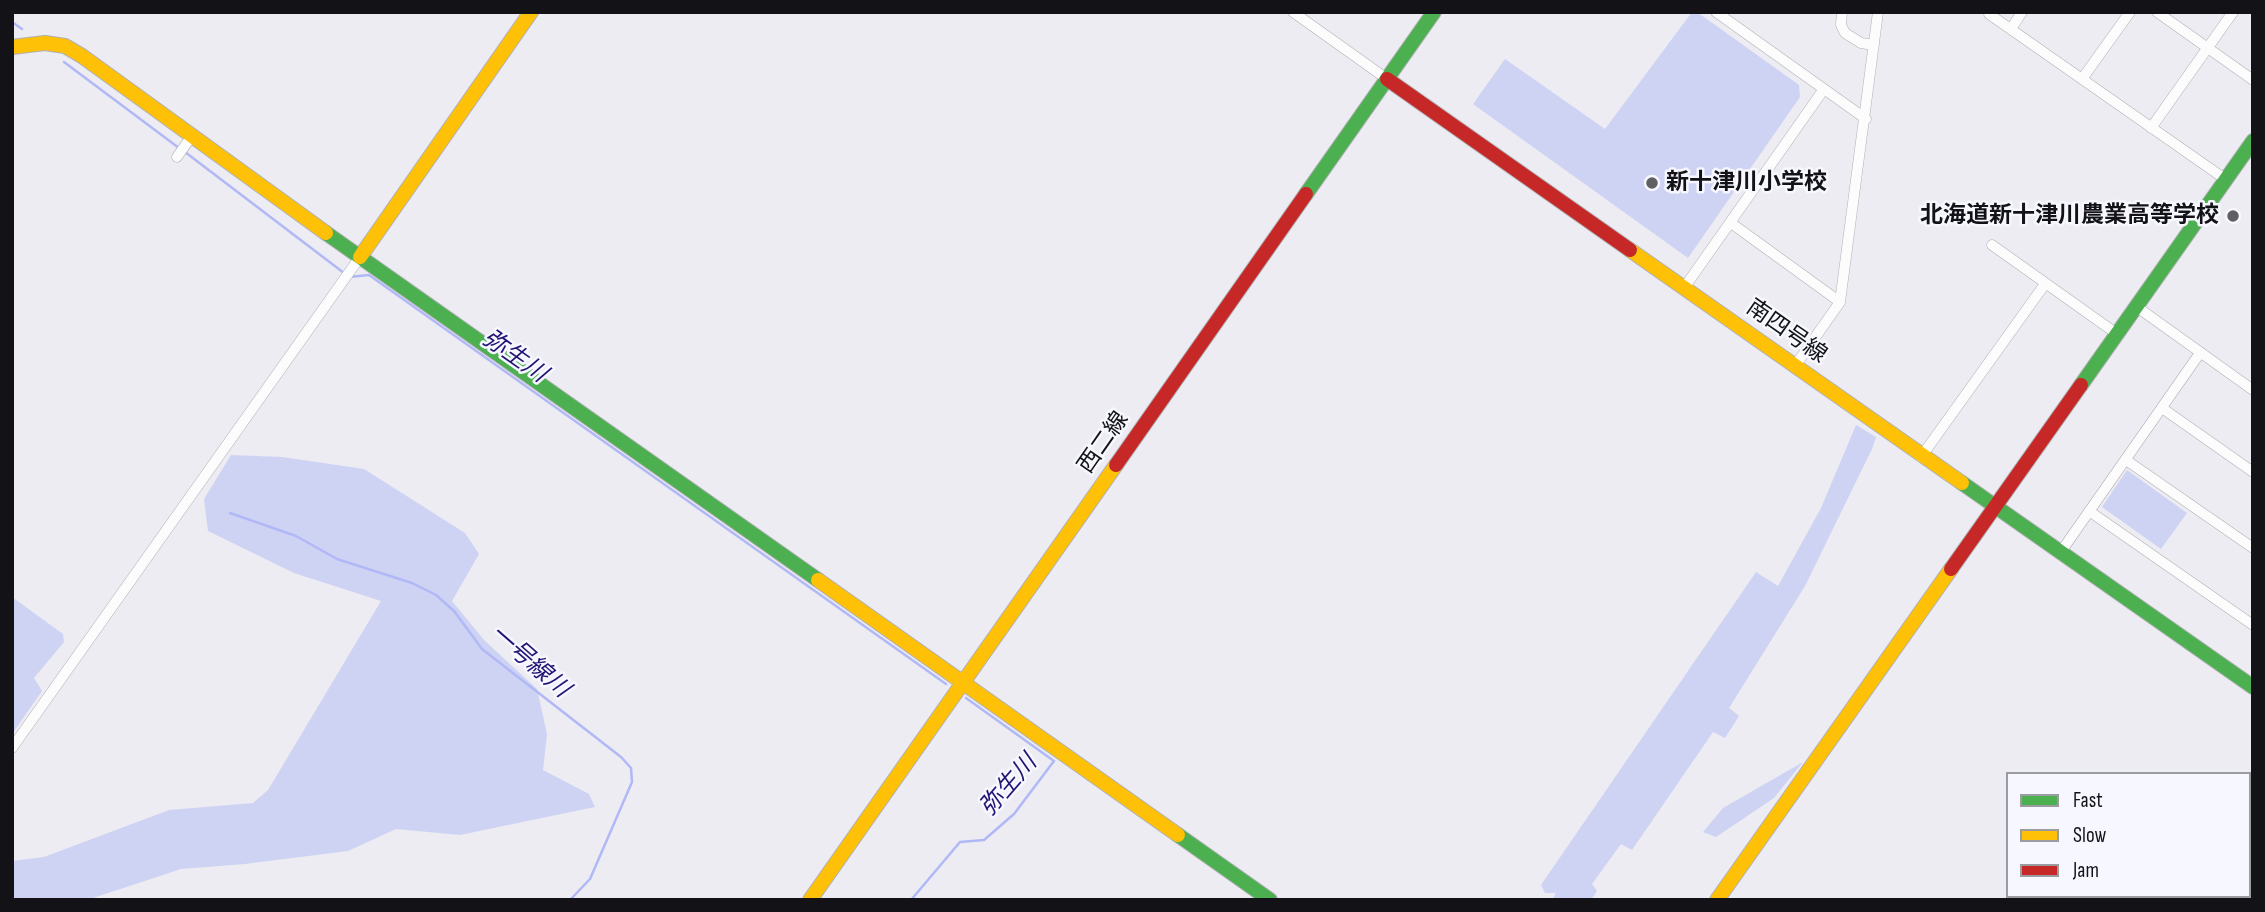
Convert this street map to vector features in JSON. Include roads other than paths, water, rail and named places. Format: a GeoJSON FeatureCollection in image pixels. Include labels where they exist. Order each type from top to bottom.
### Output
{"type":"FeatureCollection","features":[{"type":"Feature","properties":{"kind":"street"},"geometry":{"type":"LineString","coordinates":[[12,748],[531,12]]}},
{"type":"Feature","properties":{"kind":"street","name":"南四号線"},"geometry":{"type":"LineString","coordinates":[[1293,12],[1995,509],[2253,687]]}},
{"type":"Feature","properties":{"kind":"street","name":"西二線"},"geometry":{"type":"LineString","coordinates":[[810,900],[1434,12]]}},
{"type":"Feature","properties":{"kind":"street"},"geometry":{"type":"LineString","coordinates":[[1716,12],[1866,119]]}},
{"type":"Feature","properties":{"kind":"street"},"geometry":{"type":"LineString","coordinates":[[1842,12],[1841,25],[1845,33],[1861,43],[1874,45]]}},
{"type":"Feature","properties":{"kind":"street"},"geometry":{"type":"LineString","coordinates":[[1795,366],[1840,302],[1878,12]]}},
{"type":"Feature","properties":{"kind":"street"},"geometry":{"type":"LineString","coordinates":[[2011,29],[2022,12]]}},
{"type":"Feature","properties":{"kind":"street"},"geometry":{"type":"LineString","coordinates":[[2082,79],[2130,12]]}},
{"type":"Feature","properties":{"kind":"street"},"geometry":{"type":"LineString","coordinates":[[2157,12],[2253,80]]}},
{"type":"Feature","properties":{"kind":"street"},"geometry":{"type":"LineString","coordinates":[[2151,128],[2233,12]]}},
{"type":"Feature","properties":{"kind":"street"},"geometry":{"type":"LineString","coordinates":[[1989,14],[2225,179]]}},
{"type":"Feature","properties":{"kind":"street"},"geometry":{"type":"LineString","coordinates":[[12,47],[45,43],[65,47],[82,55],[188,142],[360,257],[1270,900]]}},
{"type":"Feature","properties":{"kind":"street"},"geometry":{"type":"LineString","coordinates":[[1684,288],[1824,89]]}},
{"type":"Feature","properties":{"kind":"street"},"geometry":{"type":"LineString","coordinates":[[1717,900],[2253,141]]}},
{"type":"Feature","properties":{"kind":"street"},"geometry":{"type":"LineString","coordinates":[[177,157],[188,142]]}},
{"type":"Feature","properties":{"kind":"street"},"geometry":{"type":"LineString","coordinates":[[1731,223],[1840,302]]}},
{"type":"Feature","properties":{"kind":"street"},"geometry":{"type":"LineString","coordinates":[[1992,245],[2117,334]]}},
{"type":"Feature","properties":{"kind":"street"},"geometry":{"type":"LineString","coordinates":[[1922,457],[2045,284]]}},
{"type":"Feature","properties":{"kind":"street"},"geometry":{"type":"LineString","coordinates":[[2137,307],[2253,390]]}},
{"type":"Feature","properties":{"kind":"street"},"geometry":{"type":"LineString","coordinates":[[2060,553],[2200,353]]}},
{"type":"Feature","properties":{"kind":"street"},"geometry":{"type":"LineString","coordinates":[[2162,408],[2253,472]]}},
{"type":"Feature","properties":{"kind":"street"},"geometry":{"type":"LineString","coordinates":[[2126,460],[2253,548]]}},
{"type":"Feature","properties":{"kind":"street"},"geometry":{"type":"LineString","coordinates":[[2090,511],[2253,625]]}},
{"type":"Feature","properties":{"kind":"waterway","name":"弥生川"},"geometry":{"type":"LineString","coordinates":[[12,22],[22,29]]}},
{"type":"Feature","properties":{"kind":"waterway","name":"弥生川"},"geometry":{"type":"LineString","coordinates":[[64,62],[179,148]]}},
{"type":"Feature","properties":{"kind":"waterway","name":"弥生川"},"geometry":{"type":"LineString","coordinates":[[185,152],[344,273]]}},
{"type":"Feature","properties":{"kind":"waterway","name":"弥生川"},"geometry":{"type":"LineString","coordinates":[[349,277],[369,275],[946,684]]}},
{"type":"Feature","properties":{"kind":"waterway","name":"一号線川"},"geometry":{"type":"LineString","coordinates":[[230,513],[296,536],[337,559],[412,583],[436,595],[454,611],[482,649],[621,757],[631,768],[632,782],[590,879],[570,900]]}},
{"type":"Feature","properties":{"kind":"waterway","name":"弥生川"},"geometry":{"type":"LineString","coordinates":[[911,900],[960,842],[984,840],[1014,814],[1054,761],[966,698]]}},
{"type":"Feature","properties":{"kind":"place","name":"新十津川小学校"},"geometry":{"type":"Point","coordinates":[1652,183]}},
{"type":"Feature","properties":{"kind":"place","name":"北海道新十津川農業高等学校"},"geometry":{"type":"Point","coordinates":[2233,216]}}]}
